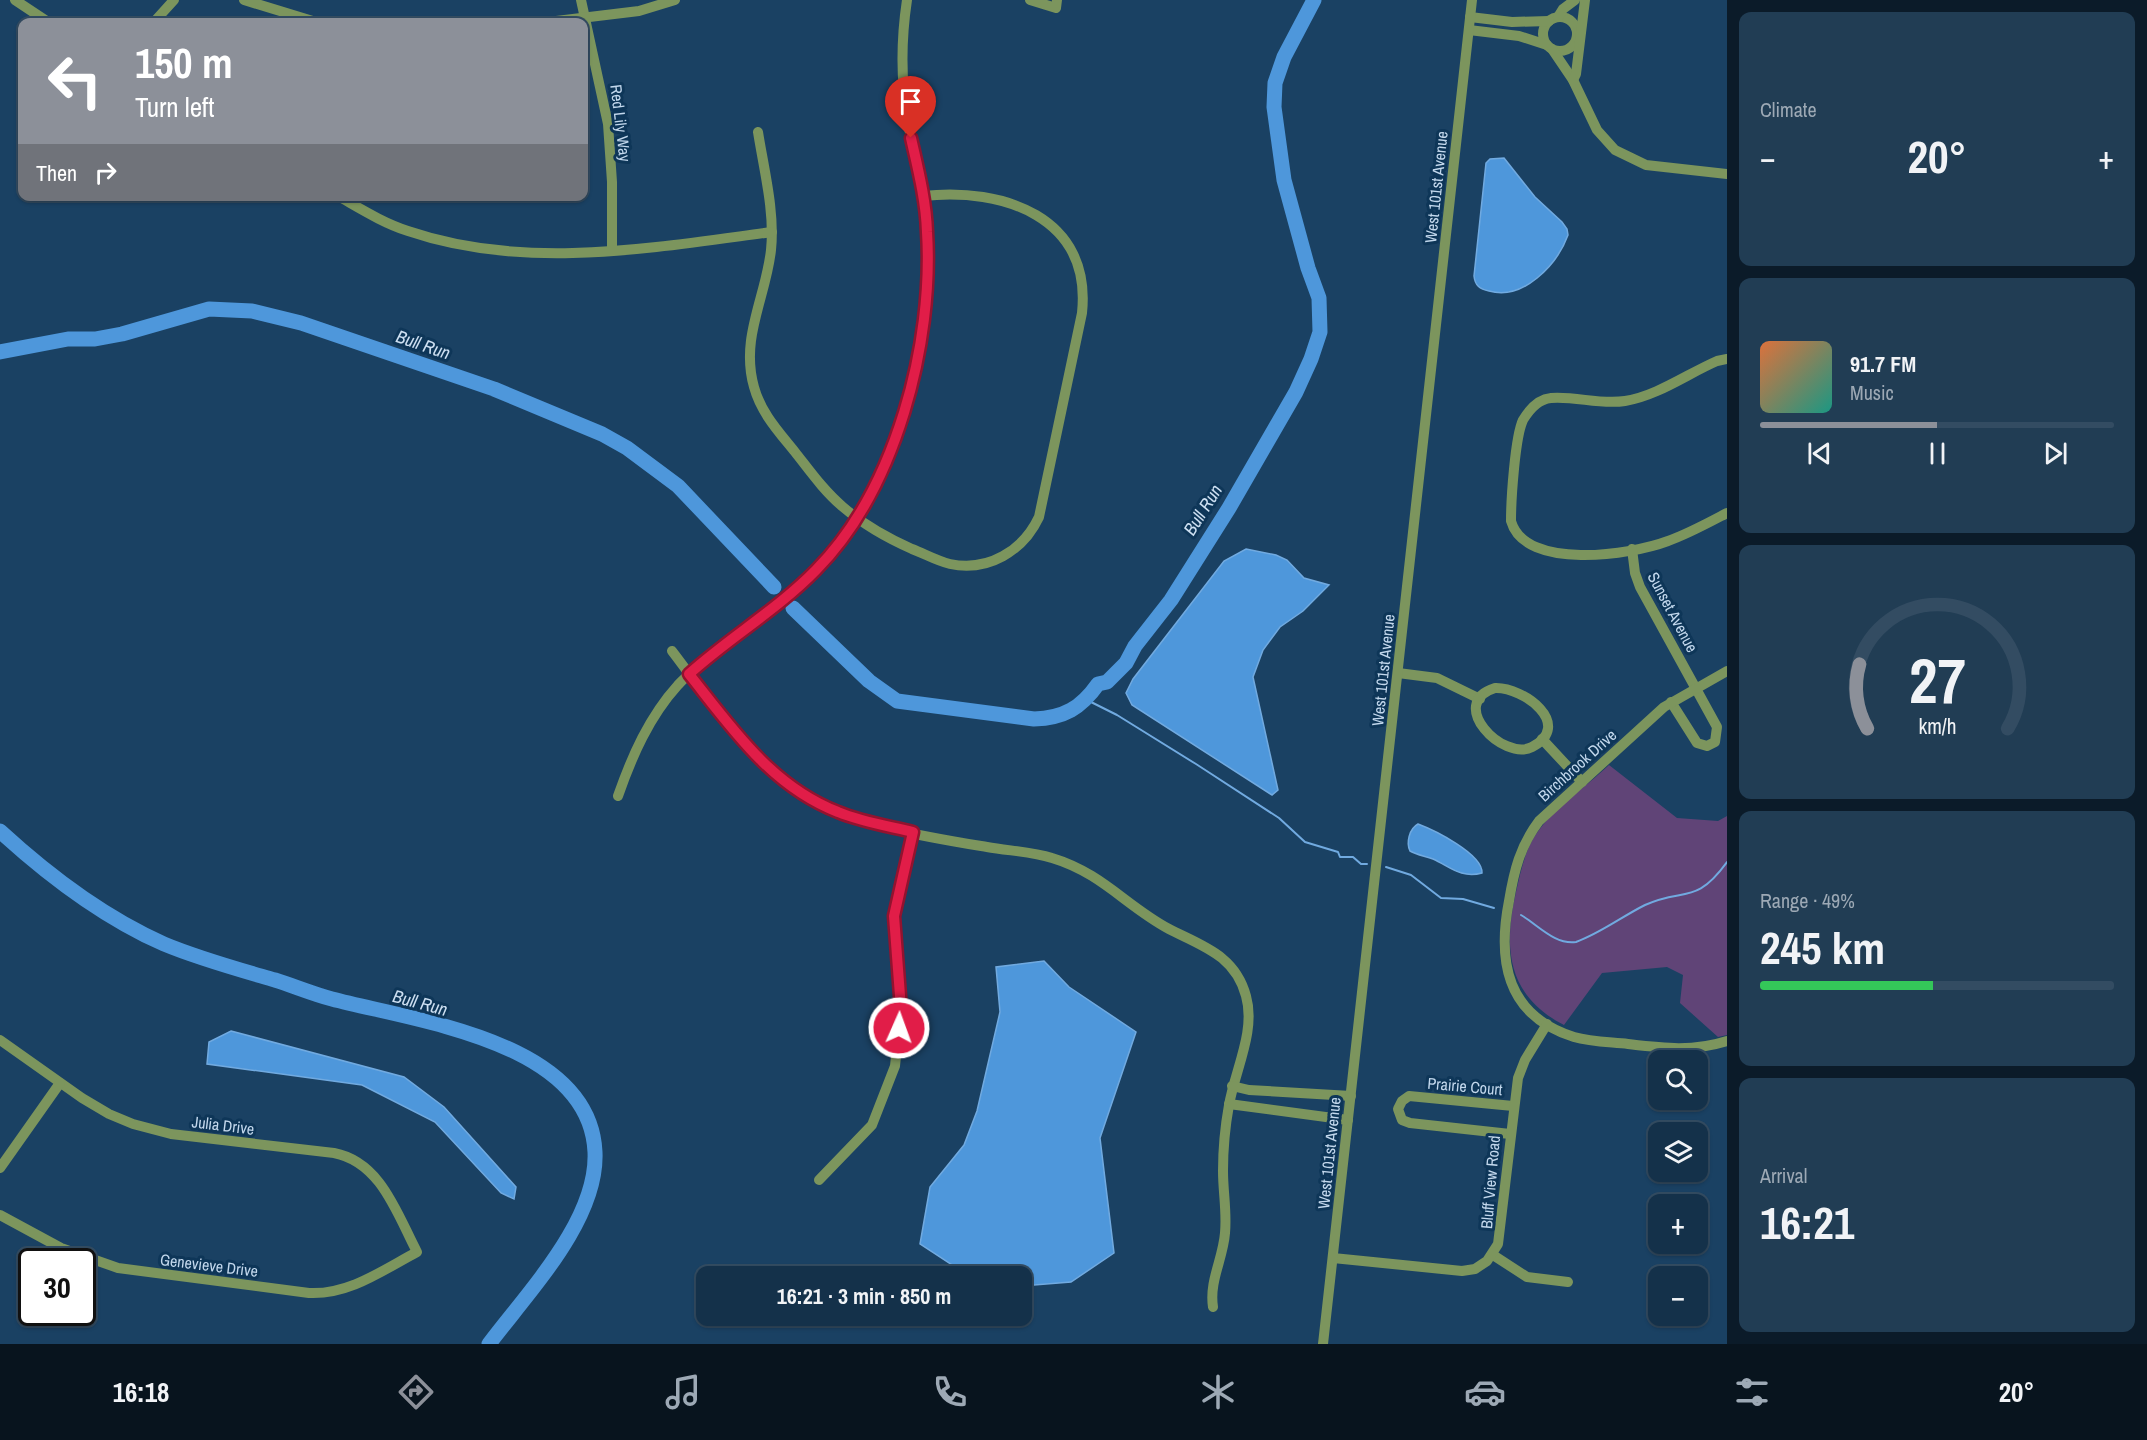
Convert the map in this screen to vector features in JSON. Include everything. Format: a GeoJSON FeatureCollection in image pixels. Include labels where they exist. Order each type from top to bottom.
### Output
{"type":"FeatureCollection","features":[{"type":"Feature","properties":{"kind":"street"},"geometry":{"type":"LineString","coordinates":[[15,0],[42,18]]}},
{"type":"Feature","properties":{"kind":"street"},"geometry":{"type":"LineString","coordinates":[[158,18],[174,0]]}},
{"type":"Feature","properties":{"kind":"street"},"geometry":{"type":"LineString","coordinates":[[244,0],[303,18]]}},
{"type":"Feature","properties":{"kind":"street","name":"Red Lily Way"},"geometry":{"type":"LineString","coordinates":[[581,0],[586,18]]}},
{"type":"Feature","properties":{"kind":"street"},"geometry":{"type":"LineString","coordinates":[[586,18],[639,11],[675,0]]}},
{"type":"Feature","properties":{"kind":"street"},"geometry":{"type":"LineString","coordinates":[[618,796],[651,721],[689,674],[810,576],[857,518],[890,448],[917,358],[927,288],[928,246],[923,196],[908,124],[903,86],[907,0]]}},
{"type":"Feature","properties":{"kind":"street"},"geometry":{"type":"LineString","coordinates":[[1030,0],[1056,4]]}},
{"type":"Feature","properties":{"kind":"street","name":"West 101st Avenue"},"geometry":{"type":"LineString","coordinates":[[1323,1344],[1472,0]]}},
{"type":"Feature","properties":{"kind":"street"},"geometry":{"type":"LineString","coordinates":[[1575,0],[1563,9],[1543,32],[1549,47],[1573,80],[1596,130],[1621,154],[1646,165],[1727,174]]}},
{"type":"Feature","properties":{"kind":"street"},"geometry":{"type":"LineString","coordinates":[[1573,80],[1585,0]]}},
{"type":"Feature","properties":{"kind":"street"},"geometry":{"type":"LineString","coordinates":[[1470,17],[1512,22],[1554,19],[1572,22],[1579,35]]}},
{"type":"Feature","properties":{"kind":"street","name":"Red Lily Way"},"geometry":{"type":"LineString","coordinates":[[588,28],[608,124],[612,182],[612,251]]}},
{"type":"Feature","properties":{"kind":"street"},"geometry":{"type":"LineString","coordinates":[[1469,30],[1519,36],[1549,47],[1567,50],[1575,43],[1579,35]]}},
{"type":"Feature","properties":{"kind":"street"},"geometry":{"type":"LineString","coordinates":[[758,132],[772,232],[770,256],[750,341],[750,370],[755,392],[773,425],[828,492],[857,518],[881,534],[945,562],[978,565],[1005,556],[1021,544],[1037,523],[1044,502],[1082,313],[1083,288],[1077,263],[1057,230],[1038,215],[1021,206],[977,196],[923,196]]}},
{"type":"Feature","properties":{"kind":"street"},"geometry":{"type":"LineString","coordinates":[[348,201],[397,227],[451,243],[515,252],[612,251],[772,232]]}},
{"type":"Feature","properties":{"kind":"street"},"geometry":{"type":"LineString","coordinates":[[1727,359],[1708,365],[1639,398],[1606,402],[1554,398],[1541,401],[1535,406],[1520,429],[1511,507],[1512,526],[1521,538],[1535,549],[1590,554],[1668,542],[1727,513]]}},
{"type":"Feature","properties":{"kind":"street","name":"Sunset Avenue"},"geometry":{"type":"LineString","coordinates":[[1632,549],[1640,587],[1718,729],[1713,744],[1705,746],[1697,743],[1671,702]]}},
{"type":"Feature","properties":{"kind":"street"},"geometry":{"type":"LineString","coordinates":[[672,651],[754,755],[790,786],[836,812],[913,832],[1059,860],[1098,878],[1160,924],[1219,954],[1240,979],[1248,1005],[1248,1031],[1229,1104],[1223,1161],[1225,1233],[1211,1288],[1213,1307]]}},
{"type":"Feature","properties":{"kind":"street","name":"Birchbrook Drive"},"geometry":{"type":"LineString","coordinates":[[1547,1024],[1528,1008],[1511,982],[1503,953],[1504,924],[1515,867],[1528,837],[1546,814],[1671,702],[1727,671]]}},
{"type":"Feature","properties":{"kind":"street"},"geometry":{"type":"LineString","coordinates":[[1398,673],[1437,678],[1480,699]]}},
{"type":"Feature","properties":{"kind":"street"},"geometry":{"type":"LineString","coordinates":[[1504,687],[1536,702],[1546,717],[1546,732],[1542,739],[1532,747],[1521,749],[1512,747],[1487,734],[1476,715],[1480,699],[1490,689],[1504,687]]}},
{"type":"Feature","properties":{"kind":"street"},"geometry":{"type":"LineString","coordinates":[[1542,739],[1582,782]]}},
{"type":"Feature","properties":{"kind":"street"},"geometry":{"type":"LineString","coordinates":[[819,1180],[872,1125],[895,1066],[901,1009],[894,916],[913,832]]}},
{"type":"Feature","properties":{"kind":"street"},"geometry":{"type":"LineString","coordinates":[[1547,1024],[1583,1039],[1676,1049],[1700,1048],[1727,1041]]}},
{"type":"Feature","properties":{"kind":"street","name":"Bluff View Road"},"geometry":{"type":"LineString","coordinates":[[1493,1256],[1502,1229],[1513,1106],[1521,1068],[1547,1024]]}},
{"type":"Feature","properties":{"kind":"street","name":"Julia Drive"},"geometry":{"type":"LineString","coordinates":[[0,1040],[60,1083],[109,1114],[152,1130],[334,1153],[352,1158],[368,1169],[379,1182],[417,1252]]}},
{"type":"Feature","properties":{"kind":"street"},"geometry":{"type":"LineString","coordinates":[[0,1168],[60,1083]]}},
{"type":"Feature","properties":{"kind":"street"},"geometry":{"type":"LineString","coordinates":[[1233,1086],[1249,1090],[1351,1096]]}},
{"type":"Feature","properties":{"kind":"street","name":"Prairie Court"},"geometry":{"type":"LineString","coordinates":[[1510,1134],[1410,1123],[1402,1120],[1398,1109],[1402,1101],[1409,1096],[1513,1106]]}},
{"type":"Feature","properties":{"kind":"street"},"geometry":{"type":"LineString","coordinates":[[1229,1104],[1348,1120]]}},
{"type":"Feature","properties":{"kind":"street","name":"Genevieve Drive"},"geometry":{"type":"LineString","coordinates":[[0,1215],[55,1245],[118,1268],[309,1293],[327,1293],[347,1288],[417,1252]]}},
{"type":"Feature","properties":{"kind":"street"},"geometry":{"type":"LineString","coordinates":[[1333,1258],[1462,1270],[1475,1269],[1493,1256],[1527,1277],[1568,1282]]}},
{"type":"Feature","properties":{"kind":"shaded area"},"geometry":{"type":"Polygon","coordinates":[[[1609,765],[1677,818],[1718,821],[1727,816],[1727,1035],[1718,1037],[1680,1003],[1683,975],[1667,967],[1602,973],[1564,1025],[1545,1013],[1520,985],[1510,951],[1510,932],[1516,892],[1527,852],[1540,828],[1549,818],[1609,765]]]}},
{"type":"Feature","properties":{"kind":"water"},"geometry":{"type":"Polygon","coordinates":[[[1504,158],[1535,197],[1562,222],[1568,235],[1556,258],[1537,278],[1526,286],[1502,293],[1481,288],[1477,285],[1474,276],[1486,163],[1490,159],[1504,158]]]}},
{"type":"Feature","properties":{"kind":"water"},"geometry":{"type":"Polygon","coordinates":[[[1246,549],[1276,555],[1287,560],[1304,578],[1329,585],[1303,611],[1280,627],[1263,650],[1253,677],[1278,790],[1272,795],[1132,705],[1126,693],[1133,679],[1224,561],[1246,549]]]}},
{"type":"Feature","properties":{"kind":"water"},"geometry":{"type":"Polygon","coordinates":[[[1418,824],[1446,837],[1466,851],[1475,858],[1482,873],[1461,873],[1410,851],[1409,836],[1418,824]]]}},
{"type":"Feature","properties":{"kind":"water"},"geometry":{"type":"Polygon","coordinates":[[[1044,961],[1069,987],[1136,1032],[1100,1138],[1114,1253],[1071,1282],[1032,1285],[1032,1266],[954,1266],[920,1244],[930,1187],[964,1145],[977,1111],[1000,1012],[996,967],[1044,961]]]}},
{"type":"Feature","properties":{"kind":"water"},"geometry":{"type":"Polygon","coordinates":[[[231,1031],[404,1077],[444,1107],[516,1187],[514,1199],[501,1193],[435,1122],[362,1085],[207,1064],[209,1042],[231,1031]]]}},
{"type":"Feature","properties":{"kind":"waterway","name":"Bull Run"},"geometry":{"type":"LineString","coordinates":[[793,608],[869,681],[897,701],[1034,719],[1045,718],[1071,710],[1098,684],[1107,682],[1126,663],[1135,646],[1171,600],[1229,508],[1296,392],[1320,332],[1319,298],[1308,268],[1284,180],[1274,107],[1275,83],[1284,57],[1314,0]]}},
{"type":"Feature","properties":{"kind":"waterway","name":"Bull Run"},"geometry":{"type":"LineString","coordinates":[[0,352],[68,339],[95,339],[122,334],[209,309],[252,311],[301,323],[494,389],[602,434],[627,448],[678,486],[774,587]]}},
{"type":"Feature","properties":{"kind":"waterway"},"geometry":{"type":"LineString","coordinates":[[1087,700],[1117,715],[1279,818],[1305,842],[1338,852],[1340,857],[1353,857],[1361,864],[1367,864]]}},
{"type":"Feature","properties":{"kind":"waterway","name":"Bull Run"},"geometry":{"type":"LineString","coordinates":[[0,831],[57,879],[98,908],[164,944],[325,997],[450,1028],[493,1042],[531,1061],[563,1084],[586,1114],[595,1152],[593,1178],[585,1203],[558,1254],[489,1344]]}},
{"type":"Feature","properties":{"kind":"waterway"},"geometry":{"type":"LineString","coordinates":[[1521,915],[1554,937],[1576,942],[1645,905],[1697,890],[1716,876],[1727,862]]}},
{"type":"Feature","properties":{"kind":"waterway"},"geometry":{"type":"LineString","coordinates":[[1386,867],[1411,875],[1441,898],[1463,899],[1494,908]]}},
{"type":"Feature","properties":{"kind":"route"},"geometry":{"type":"LineString","coordinates":[[899,1028],[901,1009],[894,916],[913,832],[852,818],[795,790],[754,755],[689,674],[816,570],[851,527],[881,470],[899,423],[912,379],[927,288],[926,213],[911,138]]}}]}
